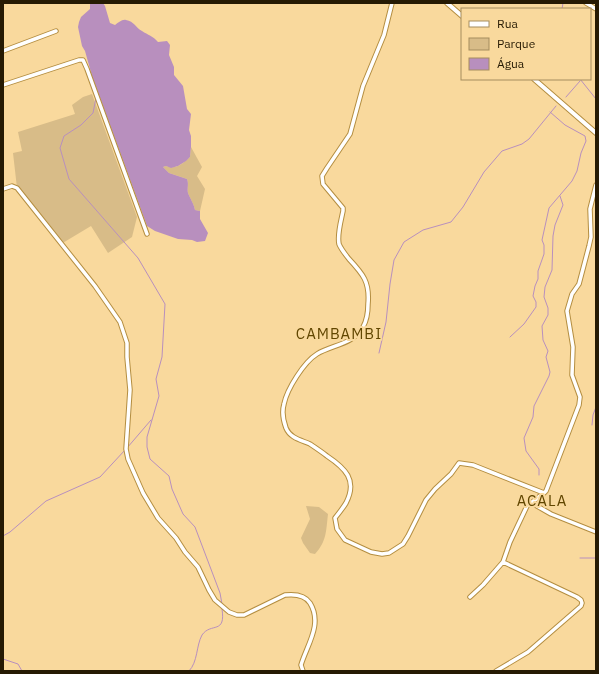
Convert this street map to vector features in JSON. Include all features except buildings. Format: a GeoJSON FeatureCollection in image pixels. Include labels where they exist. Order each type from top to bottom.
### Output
{"type":"FeatureCollection","features":[{"type":"Feature","properties":{"kind":"street"},"geometry":{"type":"LineString","coordinates":[[392,3],[384,35],[363,86],[350,134],[326,168],[322,180],[323,184],[343,208],[339,242],[346,255],[362,273],[368,284],[369,292],[367,315],[363,328],[356,336],[326,349],[311,358],[304,367],[284,403],[283,413],[286,429],[294,438],[316,448],[343,467],[349,475],[350,488],[346,503],[335,518],[337,530],[345,540],[376,554],[389,553],[403,544],[414,526],[426,500],[451,474],[459,463],[473,466],[544,493]]}},
{"type":"Feature","properties":{"kind":"street"},"geometry":{"type":"LineString","coordinates":[[447,3],[461,15]]}},
{"type":"Feature","properties":{"kind":"street"},"geometry":{"type":"LineString","coordinates":[[586,3],[596,9]]}},
{"type":"Feature","properties":{"kind":"street"},"geometry":{"type":"LineString","coordinates":[[3,51],[56,31]]}},
{"type":"Feature","properties":{"kind":"street"},"geometry":{"type":"LineString","coordinates":[[3,85],[83,60],[147,234]]}},
{"type":"Feature","properties":{"kind":"street"},"geometry":{"type":"LineString","coordinates":[[535,80],[596,133]]}},
{"type":"Feature","properties":{"kind":"street"},"geometry":{"type":"LineString","coordinates":[[470,597],[483,585],[503,562],[513,535],[527,506],[530,502],[544,493],[580,397],[572,375],[573,347],[567,311],[572,294],[579,284],[589,246],[591,237],[590,209],[596,185]]}},
{"type":"Feature","properties":{"kind":"street"},"geometry":{"type":"LineString","coordinates":[[3,189],[12,186],[17,188],[94,286],[120,322],[127,343],[126,357],[130,390],[126,446],[128,458],[142,492],[158,518],[176,538],[185,552],[198,567],[215,600],[229,612],[237,615],[244,615],[285,595],[292,594],[300,596],[308,601],[314,609],[315,622],[301,665],[303,671]]}},
{"type":"Feature","properties":{"kind":"street"},"geometry":{"type":"LineString","coordinates":[[530,502],[551,514],[596,532]]}},
{"type":"Feature","properties":{"kind":"street"},"geometry":{"type":"LineString","coordinates":[[496,671],[528,652],[582,603],[577,596],[503,562]]}},
{"type":"Feature","properties":{"kind":"green space"},"geometry":{"type":"Polygon","coordinates":[[[92,94],[137,217],[132,237],[108,253],[91,226],[61,244],[17,188],[13,153],[22,151],[18,132],[75,114],[72,105],[83,97],[92,94]]]}},
{"type":"Feature","properties":{"kind":"green space"},"geometry":{"type":"Polygon","coordinates":[[[191,147],[202,167],[197,176],[205,189],[200,211],[195,210],[188,193],[187,179],[169,173],[163,167],[176,167],[182,164],[190,157],[191,147]]]}},
{"type":"Feature","properties":{"kind":"green space"},"geometry":{"type":"Polygon","coordinates":[[[306,506],[319,507],[328,514],[324,540],[315,554],[310,553],[301,538],[310,519],[306,506]]]}},
{"type":"Feature","properties":{"kind":"water"},"geometry":{"type":"Polygon","coordinates":[[[90,3],[103,3],[110,23],[115,25],[123,20],[129,21],[158,42],[167,41],[170,45],[169,55],[174,67],[174,75],[183,86],[187,109],[191,114],[189,130],[191,136],[191,147],[190,157],[186,161],[171,168],[166,166],[163,167],[169,173],[187,179],[188,193],[195,210],[200,211],[200,219],[208,233],[205,241],[197,242],[178,239],[155,231],[147,226],[82,46],[78,27],[81,17],[90,9],[90,3]]]}},
{"type":"Feature","properties":{"kind":"waterway"},"geometry":{"type":"LineString","coordinates":[[562,8],[563,3]]}},
{"type":"Feature","properties":{"kind":"waterway"},"geometry":{"type":"LineString","coordinates":[[581,80],[596,99]]}},
{"type":"Feature","properties":{"kind":"waterway"},"geometry":{"type":"LineString","coordinates":[[566,97],[580,81]]}},
{"type":"Feature","properties":{"kind":"waterway"},"geometry":{"type":"LineString","coordinates":[[96,98],[93,113],[81,125],[64,136],[60,148],[69,179],[138,258],[165,304],[162,357],[156,379],[159,396],[147,437],[147,447],[150,459],[169,476],[172,489],[183,514],[195,527],[220,593],[222,604]]}},
{"type":"Feature","properties":{"kind":"waterway"},"geometry":{"type":"LineString","coordinates":[[379,353],[386,322],[394,260],[404,242],[423,230],[451,222],[463,207],[484,172],[502,151],[522,144],[529,139],[556,106]]}},
{"type":"Feature","properties":{"kind":"waterway"},"geometry":{"type":"LineString","coordinates":[[510,337],[524,324],[536,307],[536,302],[533,296],[538,279],[538,271],[544,254],[544,245],[542,240],[549,208],[572,181],[577,171],[581,153],[586,141],[585,136],[565,125],[550,112]]}},
{"type":"Feature","properties":{"kind":"waterway"},"geometry":{"type":"LineString","coordinates":[[539,475],[539,469],[526,451],[524,438],[533,417],[534,406],[550,372],[546,357],[548,351],[543,340],[542,326],[548,315],[548,308],[544,297],[545,287],[552,270],[553,236],[555,225],[563,205],[560,196]]}},
{"type":"Feature","properties":{"kind":"waterway"},"geometry":{"type":"LineString","coordinates":[[592,425],[596,407]]}},
{"type":"Feature","properties":{"kind":"waterway"},"geometry":{"type":"LineString","coordinates":[[127,448],[151,420]]}},
{"type":"Feature","properties":{"kind":"waterway"},"geometry":{"type":"LineString","coordinates":[[3,536],[10,532],[46,501],[100,477],[125,450]]}},
{"type":"Feature","properties":{"kind":"waterway"},"geometry":{"type":"LineString","coordinates":[[580,558],[596,558]]}},
{"type":"Feature","properties":{"kind":"waterway"},"geometry":{"type":"LineString","coordinates":[[189,671],[194,663],[202,635],[209,629],[217,627],[222,622],[222,609]]}},
{"type":"Feature","properties":{"kind":"waterway"},"geometry":{"type":"LineString","coordinates":[[3,659],[18,664],[22,671]]}},
{"type":"Feature","properties":{"kind":"district","name":"CAMBAMBI"},"geometry":{"type":"Point","coordinates":[339,334]}},
{"type":"Feature","properties":{"kind":"district","name":"ACALA"},"geometry":{"type":"Point","coordinates":[542,501]}}]}
